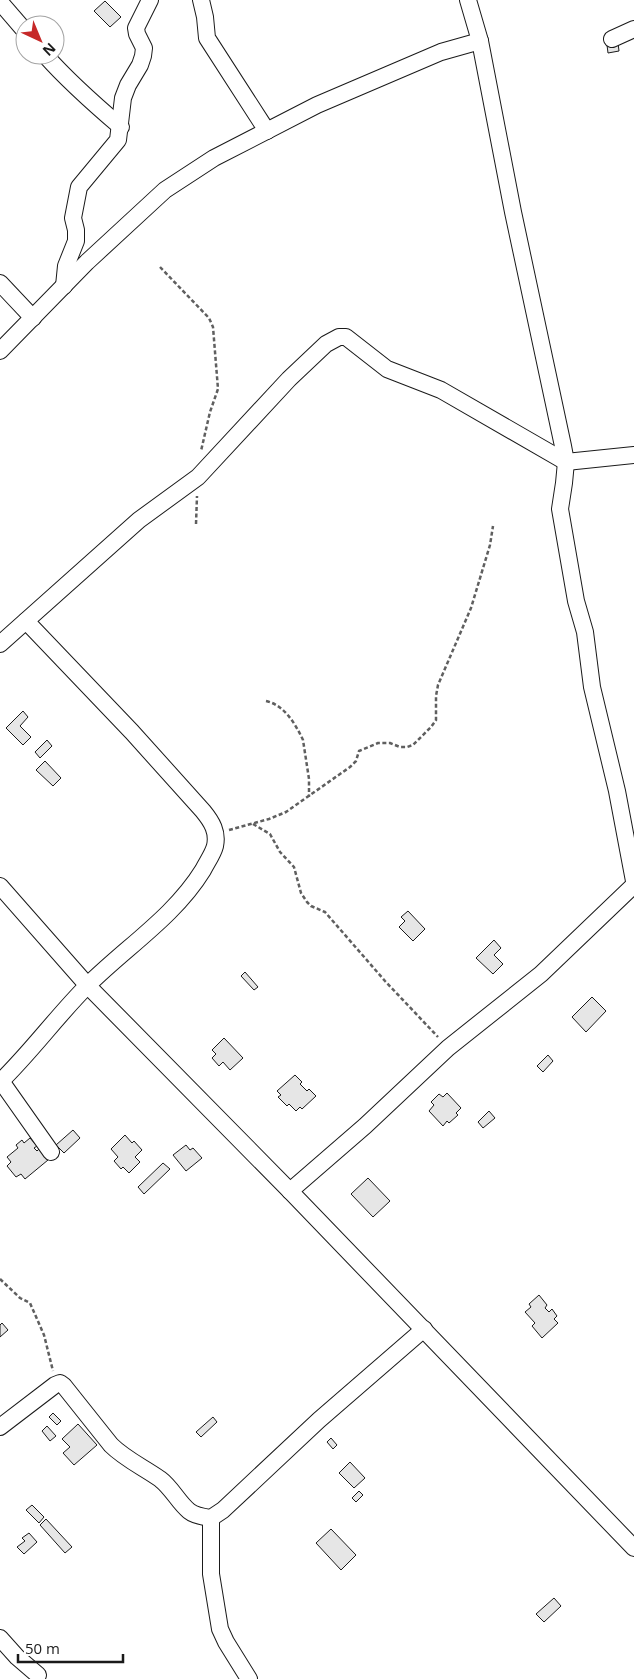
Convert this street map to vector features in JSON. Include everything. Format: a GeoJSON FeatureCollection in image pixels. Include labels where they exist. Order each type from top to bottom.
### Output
{"type":"FeatureCollection","features":[{"type":"Feature","properties":{"kind":"street"},"geometry":{"type":"LineString","coordinates":[[64,286],[66,266],[76,241],[73,218],[79,187],[117,144],[121,127],[123,98],[143,56],[144,48],[136,34],[136,28],[150,0]]}},
{"type":"Feature","properties":{"kind":"street"},"geometry":{"type":"LineString","coordinates":[[201,0],[208,38],[267,131]]}},
{"type":"Feature","properties":{"kind":"street"},"geometry":{"type":"LineString","coordinates":[[468,0],[480,41],[513,212],[566,462],[560,509],[576,601],[585,632],[592,687],[617,791],[634,881]]}},
{"type":"Feature","properties":{"kind":"street"},"geometry":{"type":"LineString","coordinates":[[0,2],[15,19]]}},
{"type":"Feature","properties":{"kind":"street"},"geometry":{"type":"LineString","coordinates":[[612,39],[634,29]]}},
{"type":"Feature","properties":{"kind":"street"},"geometry":{"type":"LineString","coordinates":[[0,352],[87,262],[165,190],[214,158],[317,105],[410,64],[441,52],[480,41]]}},
{"type":"Feature","properties":{"kind":"street"},"geometry":{"type":"LineString","coordinates":[[54,65],[87,98],[121,127]]}},
{"type":"Feature","properties":{"kind":"street"},"geometry":{"type":"LineString","coordinates":[[0,283],[34,318]]}},
{"type":"Feature","properties":{"kind":"street"},"geometry":{"type":"LineString","coordinates":[[0,644],[139,520],[198,476],[289,379],[326,344],[343,336],[387,369],[442,390],[566,462],[634,455]]}},
{"type":"Feature","properties":{"kind":"street"},"geometry":{"type":"LineString","coordinates":[[26,621],[132,732],[203,811],[212,822],[215,833],[214,846],[210,858],[185,894],[172,909],[88,986],[1,1081],[51,1152]]}},
{"type":"Feature","properties":{"kind":"street"},"geometry":{"type":"LineString","coordinates":[[290,1190],[365,1126],[448,1048],[541,974],[634,885]]}},
{"type":"Feature","properties":{"kind":"street"},"geometry":{"type":"LineString","coordinates":[[0,886],[88,986],[290,1190],[634,1548]]}},
{"type":"Feature","properties":{"kind":"street"},"geometry":{"type":"LineString","coordinates":[[0,1427],[58,1383],[64,1386],[118,1452],[160,1479],[173,1491],[189,1511],[200,1517],[211,1518],[223,1510],[312,1426],[424,1329]]}},
{"type":"Feature","properties":{"kind":"street"},"geometry":{"type":"LineString","coordinates":[[211,1518],[212,1574],[220,1629],[249,1679]]}},
{"type":"Feature","properties":{"kind":"street"},"geometry":{"type":"LineString","coordinates":[[0,1638],[17,1657],[38,1675]]}},
{"type":"Feature","properties":{"kind":"path"},"geometry":{"type":"LineString","coordinates":[[160,267],[209,318],[213,328],[218,389],[203,438],[198,476],[196,524]]}},
{"type":"Feature","properties":{"kind":"path"},"geometry":{"type":"LineString","coordinates":[[215,833],[253,824],[286,812],[354,764],[360,750],[384,742],[407,747],[413,745],[431,727],[436,720],[438,685],[471,608],[494,526]]}},
{"type":"Feature","properties":{"kind":"path"},"geometry":{"type":"LineString","coordinates":[[266,701],[279,706],[300,734],[309,779],[309,797]]}},
{"type":"Feature","properties":{"kind":"path"},"geometry":{"type":"LineString","coordinates":[[253,824],[270,834],[280,852],[294,867],[304,899],[311,906],[325,912],[385,981],[448,1048]]}},
{"type":"Feature","properties":{"kind":"path"},"geometry":{"type":"LineString","coordinates":[[0,1279],[20,1298],[30,1303],[44,1335],[52,1368],[58,1383]]}},
{"type":"Feature","properties":{"kind":"building"},"geometry":{"type":"Polygon","coordinates":[[[105,1],[121,17],[110,27],[94,11],[105,1]]]}},
{"type":"Feature","properties":{"kind":"building"},"geometry":{"type":"Polygon","coordinates":[[[618,43],[619,51],[608,53],[607,45],[618,43]]]}},
{"type":"Feature","properties":{"kind":"building"},"geometry":{"type":"Polygon","coordinates":[[[23,711],[28,717],[20,726],[31,737],[23,745],[6,728],[23,711]]]}},
{"type":"Feature","properties":{"kind":"building"},"geometry":{"type":"Polygon","coordinates":[[[47,740],[52,746],[40,758],[35,752],[47,740]]]}},
{"type":"Feature","properties":{"kind":"building"},"geometry":{"type":"Polygon","coordinates":[[[45,761],[61,778],[53,786],[36,770],[45,761]]]}},
{"type":"Feature","properties":{"kind":"building"},"geometry":{"type":"Polygon","coordinates":[[[408,911],[425,929],[413,941],[399,927],[405,921],[401,917],[408,911]]]}},
{"type":"Feature","properties":{"kind":"building"},"geometry":{"type":"Polygon","coordinates":[[[494,940],[501,948],[494,955],[503,964],[493,974],[476,958],[494,940]]]}},
{"type":"Feature","properties":{"kind":"building"},"geometry":{"type":"Polygon","coordinates":[[[245,972],[258,987],[254,990],[241,976],[245,972]]]}},
{"type":"Feature","properties":{"kind":"building"},"geometry":{"type":"Polygon","coordinates":[[[592,997],[606,1011],[586,1032],[572,1017],[592,997]]]}},
{"type":"Feature","properties":{"kind":"building"},"geometry":{"type":"Polygon","coordinates":[[[224,1038],[243,1058],[230,1070],[223,1062],[219,1066],[212,1058],[216,1054],[212,1050],[224,1038]]]}},
{"type":"Feature","properties":{"kind":"building"},"geometry":{"type":"Polygon","coordinates":[[[548,1055],[553,1061],[543,1072],[537,1066],[548,1055]]]}},
{"type":"Feature","properties":{"kind":"building"},"geometry":{"type":"Polygon","coordinates":[[[295,1075],[307,1091],[309,1089],[316,1096],[302,1109],[300,1107],[296,1111],[289,1104],[287,1106],[278,1097],[281,1095],[277,1091],[295,1075]]]}},
{"type":"Feature","properties":{"kind":"building"},"geometry":{"type":"Polygon","coordinates":[[[447,1093],[461,1108],[456,1113],[458,1115],[449,1123],[447,1121],[443,1126],[429,1111],[434,1105],[431,1102],[439,1094],[443,1097],[447,1093]]]}},
{"type":"Feature","properties":{"kind":"building"},"geometry":{"type":"Polygon","coordinates":[[[489,1111],[495,1118],[483,1128],[478,1122],[489,1111]]]}},
{"type":"Feature","properties":{"kind":"building"},"geometry":{"type":"Polygon","coordinates":[[[73,1130],[80,1138],[64,1153],[56,1145],[73,1130]]]}},
{"type":"Feature","properties":{"kind":"building"},"geometry":{"type":"Polygon","coordinates":[[[125,1135],[142,1150],[135,1157],[140,1162],[129,1173],[123,1167],[121,1169],[114,1161],[118,1157],[111,1149],[125,1135]]]}},
{"type":"Feature","properties":{"kind":"building"},"geometry":{"type":"Polygon","coordinates":[[[30,1138],[37,1146],[34,1148],[37,1151],[39,1149],[48,1160],[25,1179],[21,1174],[16,1177],[7,1166],[11,1162],[7,1157],[18,1148],[16,1145],[22,1140],[24,1143],[30,1138]]]}},
{"type":"Feature","properties":{"kind":"building"},"geometry":{"type":"Polygon","coordinates":[[[186,1145],[190,1150],[193,1148],[202,1158],[186,1171],[173,1155],[186,1145]]]}},
{"type":"Feature","properties":{"kind":"building"},"geometry":{"type":"Polygon","coordinates":[[[163,1163],[170,1169],[144,1194],[138,1187],[163,1163]]]}},
{"type":"Feature","properties":{"kind":"building"},"geometry":{"type":"Polygon","coordinates":[[[368,1178],[390,1201],[373,1217],[351,1194],[368,1178]]]}},
{"type":"Feature","properties":{"kind":"building"},"geometry":{"type":"Polygon","coordinates":[[[539,1295],[547,1305],[545,1308],[549,1312],[552,1309],[557,1316],[554,1319],[558,1323],[542,1338],[532,1326],[535,1323],[525,1312],[531,1307],[529,1304],[539,1295]]]}},
{"type":"Feature","properties":{"kind":"building"},"geometry":{"type":"Polygon","coordinates":[[[2,1323],[8,1330],[0,1337],[0,1325],[2,1323]]]}},
{"type":"Feature","properties":{"kind":"building"},"geometry":{"type":"Polygon","coordinates":[[[53,1413],[61,1421],[57,1425],[49,1417],[53,1413]]]}},
{"type":"Feature","properties":{"kind":"building"},"geometry":{"type":"Polygon","coordinates":[[[213,1417],[217,1422],[201,1437],[196,1432],[213,1417]]]}},
{"type":"Feature","properties":{"kind":"building"},"geometry":{"type":"Polygon","coordinates":[[[78,1424],[97,1445],[74,1465],[63,1453],[70,1447],[62,1439],[78,1424]]]}},
{"type":"Feature","properties":{"kind":"building"},"geometry":{"type":"Polygon","coordinates":[[[47,1426],[56,1436],[50,1441],[42,1431],[47,1426]]]}},
{"type":"Feature","properties":{"kind":"building"},"geometry":{"type":"Polygon","coordinates":[[[331,1438],[337,1445],[333,1449],[327,1442],[331,1438]]]}},
{"type":"Feature","properties":{"kind":"building"},"geometry":{"type":"Polygon","coordinates":[[[350,1462],[365,1478],[354,1488],[339,1473],[350,1462]]]}},
{"type":"Feature","properties":{"kind":"building"},"geometry":{"type":"Polygon","coordinates":[[[359,1491],[363,1495],[356,1502],[352,1498],[359,1491]]]}},
{"type":"Feature","properties":{"kind":"building"},"geometry":{"type":"Polygon","coordinates":[[[32,1505],[44,1517],[39,1523],[26,1510],[32,1505]]]}},
{"type":"Feature","properties":{"kind":"building"},"geometry":{"type":"Polygon","coordinates":[[[46,1519],[72,1547],[65,1553],[40,1525],[46,1519]]]}},
{"type":"Feature","properties":{"kind":"building"},"geometry":{"type":"Polygon","coordinates":[[[331,1529],[356,1555],[341,1570],[316,1543],[331,1529]]]}},
{"type":"Feature","properties":{"kind":"building"},"geometry":{"type":"Polygon","coordinates":[[[29,1533],[37,1542],[24,1554],[17,1547],[25,1541],[22,1538],[29,1533]]]}},
{"type":"Feature","properties":{"kind":"building"},"geometry":{"type":"Polygon","coordinates":[[[554,1598],[561,1606],[544,1622],[536,1614],[554,1598]]]}}]}
